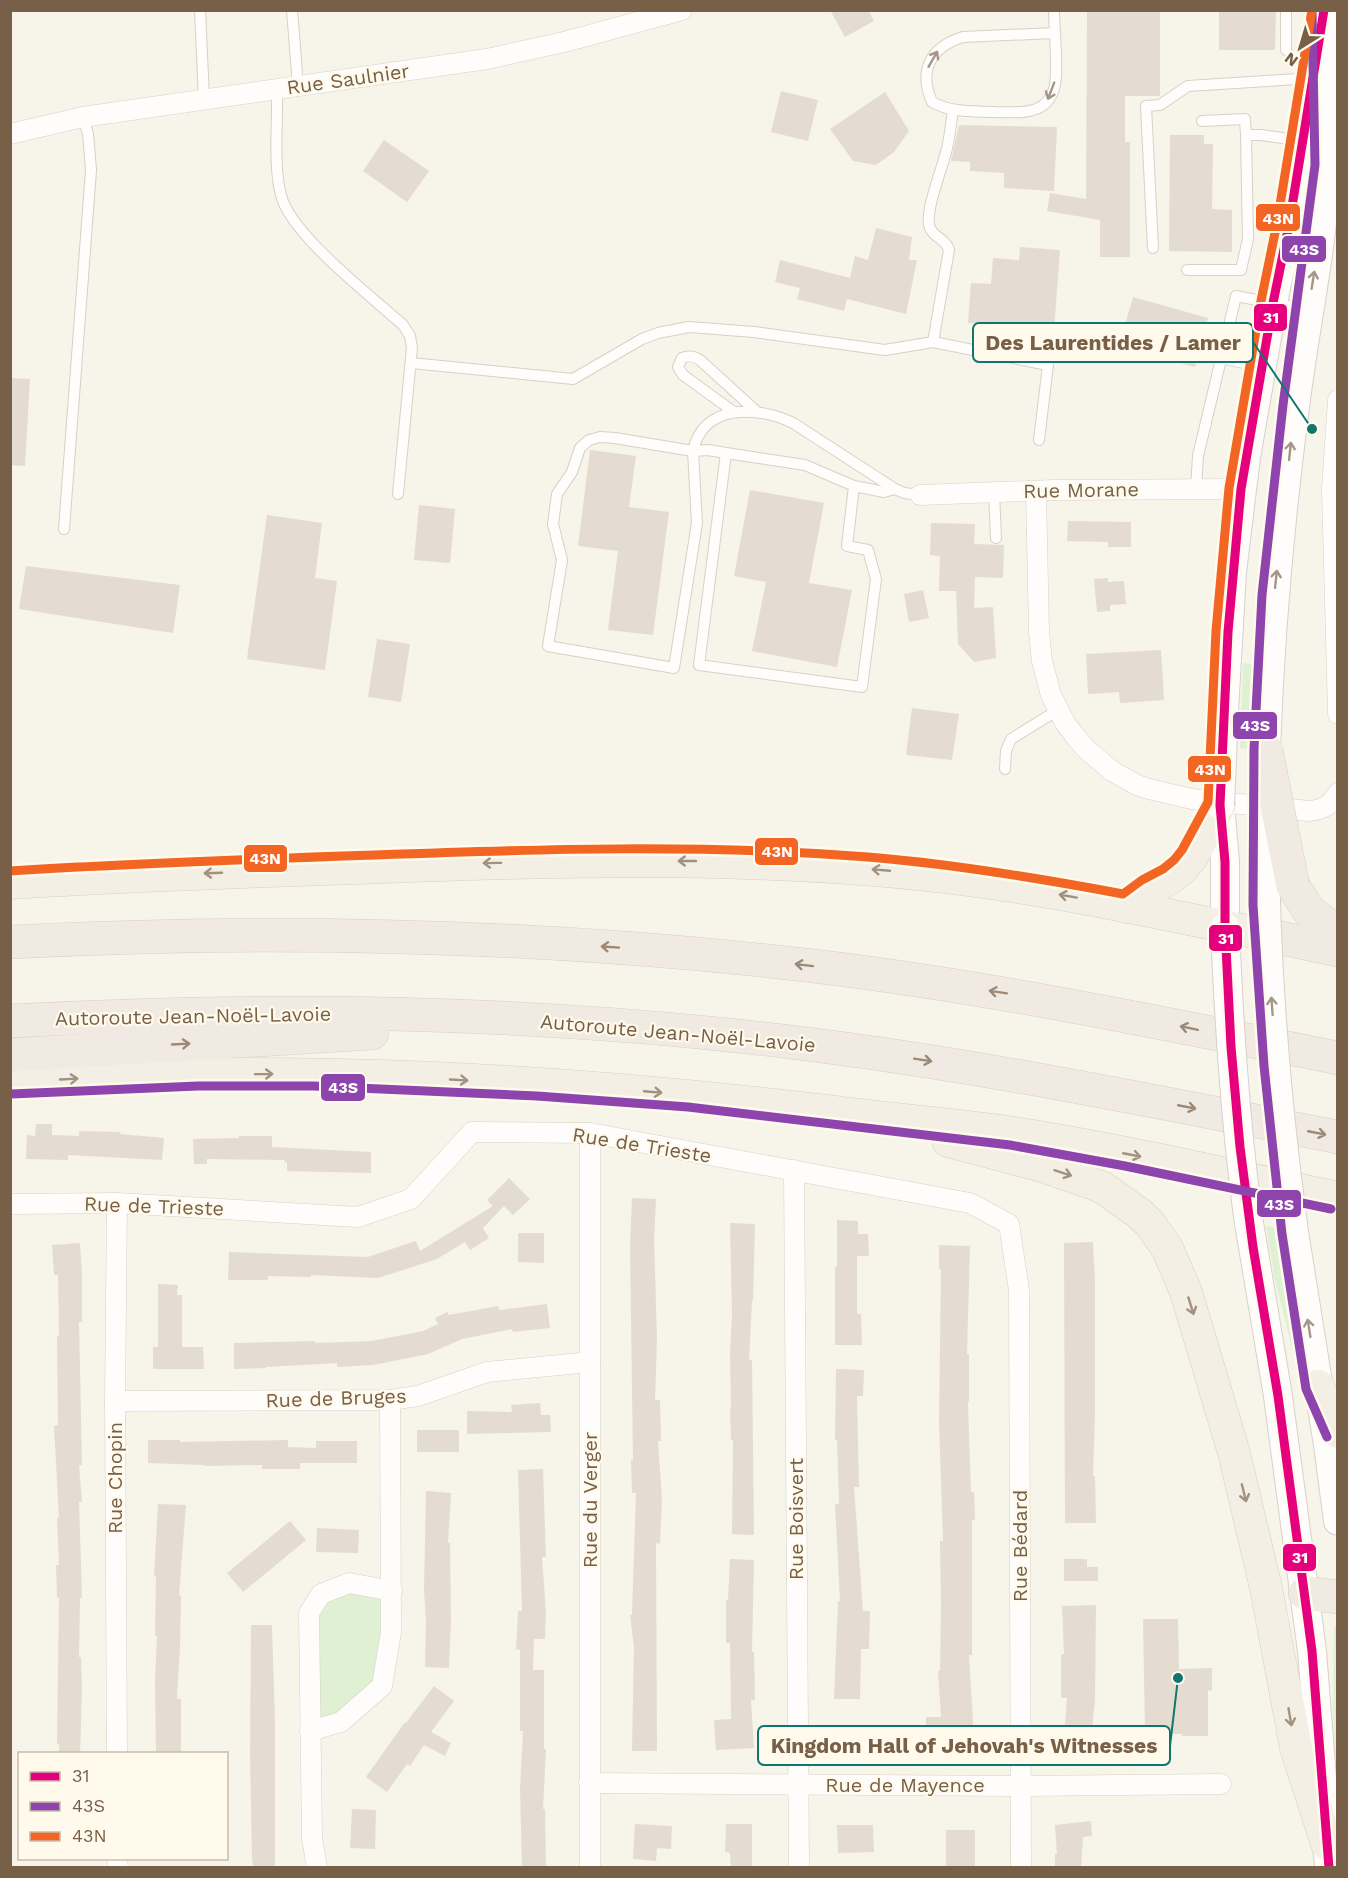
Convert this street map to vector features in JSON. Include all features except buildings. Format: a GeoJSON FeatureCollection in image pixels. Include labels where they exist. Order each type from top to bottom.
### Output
{"type":"FeatureCollection","features":[{"type":"Feature","properties":{"kind":"highway"},"geometry":{"type":"LineString","coordinates":[[1266,750],[1293,886],[1328,939]]}},
{"type":"Feature","properties":{"kind":"highway"},"geometry":{"type":"LineString","coordinates":[[10,942],[183,935],[366,935],[484,939],[675,952],[824,967],[983,990],[1132,1016],[1338,1058]]}},
{"type":"Feature","properties":{"kind":"highway"},"geometry":{"type":"LineString","coordinates":[[1267,935],[1328,939]]}},
{"type":"Feature","properties":{"kind":"highway","name":"Autoroute Jean-Noël-Lavoie"},"geometry":{"type":"LineString","coordinates":[[10,1021],[115,1015],[283,1012],[465,1016],[749,1037],[918,1059],[1113,1093],[1338,1137]]}},
{"type":"Feature","properties":{"kind":"highway"},"geometry":{"type":"LineString","coordinates":[[10,1055],[566,1022]]}},
{"type":"Feature","properties":{"kind":"highway"},"geometry":{"type":"LineString","coordinates":[[1305,1593],[1338,1597]]}},
{"type":"Feature","properties":{"kind":"main road"},"geometry":{"type":"LineString","coordinates":[[1329,15],[1319,79],[1324,147],[1323,205],[1328,242],[1308,310],[1292,428],[1274,596],[1266,750],[1264,851],[1267,935],[1280,1110],[1294,1232],[1338,1521]]}},
{"type":"Feature","properties":{"kind":"main road"},"geometry":{"type":"LineString","coordinates":[[1324,147],[1289,225],[1241,489],[1232,572],[1220,805],[1225,862],[1225,927],[1232,1067],[1249,1223],[1278,1396],[1305,1593],[1312,1651],[1328,1856]]}},
{"type":"Feature","properties":{"kind":"main road"},"geometry":{"type":"LineString","coordinates":[[1126,907],[1182,869],[1192,857],[1220,805]]}},
{"type":"Feature","properties":{"kind":"main road"},"geometry":{"type":"LineString","coordinates":[[10,883],[159,875],[491,863],[696,861],[833,867],[940,876],[1126,907],[1267,935]]}},
{"type":"Feature","properties":{"kind":"main road"},"geometry":{"type":"LineString","coordinates":[[10,1082],[198,1074],[290,1073],[405,1077],[689,1095],[1012,1132],[1338,1198]]}},
{"type":"Feature","properties":{"kind":"main road"},"geometry":{"type":"LineString","coordinates":[[837,1113],[1042,1166],[1090,1182],[1128,1204],[1159,1235],[1173,1258],[1186,1292],[1234,1453],[1266,1588],[1296,1748],[1328,1856]]}},
{"type":"Feature","properties":{"kind":"main road"},"geometry":{"type":"LineString","coordinates":[[1318,1386],[1338,1432]]}},
{"type":"Feature","properties":{"kind":"street","name":"Rue Saulnier"},"geometry":{"type":"LineString","coordinates":[[10,134],[83,117],[507,55],[682,10]]}},
{"type":"Feature","properties":{"kind":"street"},"geometry":{"type":"LineString","coordinates":[[1338,400],[1332,489],[1338,714]]}},
{"type":"Feature","properties":{"kind":"street","name":"Rue Morane"},"geometry":{"type":"LineString","coordinates":[[920,495],[1196,488],[1241,489]]}},
{"type":"Feature","properties":{"kind":"street"},"geometry":{"type":"LineString","coordinates":[[1036,491],[1040,647],[1046,678],[1058,710],[1075,736],[1098,760],[1126,779],[1149,789],[1192,799],[1305,811],[1322,809],[1338,793]]}},
{"type":"Feature","properties":{"kind":"street","name":"Rue de Trieste"},"geometry":{"type":"LineString","coordinates":[[10,1204],[117,1203],[358,1217],[411,1199],[472,1132],[590,1133],[970,1203],[1009,1224]]}},
{"type":"Feature","properties":{"kind":"street","name":"Rue du Verger"},"geometry":{"type":"LineString","coordinates":[[590,1133],[589,1783],[591,1868]]}},
{"type":"Feature","properties":{"kind":"street","name":"Rue Boisvert"},"geometry":{"type":"LineString","coordinates":[[794,1170],[799,1868]]}},
{"type":"Feature","properties":{"kind":"street","name":"Rue Chopin"},"geometry":{"type":"LineString","coordinates":[[117,1203],[115,1401],[117,1752]]}},
{"type":"Feature","properties":{"kind":"street","name":"Rue Bédard"},"geometry":{"type":"LineString","coordinates":[[1009,1224],[1018,1290],[1021,1868]]}},
{"type":"Feature","properties":{"kind":"street","name":"Rue de Bruges"},"geometry":{"type":"LineString","coordinates":[[115,1401],[390,1400],[418,1396],[488,1372],[590,1362]]}},
{"type":"Feature","properties":{"kind":"street"},"geometry":{"type":"LineString","coordinates":[[310,1731],[341,1722],[382,1686],[391,1632],[390,1400]]}},
{"type":"Feature","properties":{"kind":"street"},"geometry":{"type":"LineString","coordinates":[[317,1868],[312,1838],[309,1613],[321,1594],[349,1583],[392,1591]]}},
{"type":"Feature","properties":{"kind":"street","name":"Rue de Mayence"},"geometry":{"type":"LineString","coordinates":[[589,1783],[1022,1786],[1221,1784]]}},
{"type":"Feature","properties":{"kind":"lane"},"geometry":{"type":"LineString","coordinates":[[200,10],[204,99]]}},
{"type":"Feature","properties":{"kind":"lane"},"geometry":{"type":"LineString","coordinates":[[292,10],[298,86]]}},
{"type":"Feature","properties":{"kind":"lane"},"geometry":{"type":"LineString","coordinates":[[1053,10],[1054,33],[1054,89],[1043,106],[1022,112],[953,111],[932,102],[926,79],[928,67],[933,56],[950,41],[963,37],[1054,33]]}},
{"type":"Feature","properties":{"kind":"lane"},"geometry":{"type":"LineString","coordinates":[[1286,10],[1286,50]]}},
{"type":"Feature","properties":{"kind":"lane"},"geometry":{"type":"LineString","coordinates":[[1153,248],[1146,106],[1160,105],[1188,86],[1319,79]]}},
{"type":"Feature","properties":{"kind":"lane"},"geometry":{"type":"LineString","coordinates":[[277,89],[279,187],[286,209],[325,255],[403,325],[410,336],[411,363],[398,494]]}},
{"type":"Feature","properties":{"kind":"lane"},"geometry":{"type":"LineString","coordinates":[[933,342],[949,250],[945,241],[932,232],[929,226],[953,111]]}},
{"type":"Feature","properties":{"kind":"lane"},"geometry":{"type":"LineString","coordinates":[[64,529],[91,170],[88,134],[83,117]]}},
{"type":"Feature","properties":{"kind":"lane"},"geometry":{"type":"LineString","coordinates":[[1187,270],[1241,270],[1248,239],[1245,119],[1202,121]]}},
{"type":"Feature","properties":{"kind":"lane"},"geometry":{"type":"LineString","coordinates":[[1246,135],[1261,135],[1324,147]]}},
{"type":"Feature","properties":{"kind":"lane"},"geometry":{"type":"LineString","coordinates":[[1196,488],[1198,456],[1236,296],[1308,310]]}},
{"type":"Feature","properties":{"kind":"lane"},"geometry":{"type":"LineString","coordinates":[[411,363],[573,379],[642,339],[658,333],[689,327],[754,332],[885,350],[933,342],[1048,365],[1039,440]]}},
{"type":"Feature","properties":{"kind":"lane"},"geometry":{"type":"LineString","coordinates":[[734,412],[683,375],[678,367],[682,358],[695,356],[756,411]]}},
{"type":"Feature","properties":{"kind":"lane"},"geometry":{"type":"LineString","coordinates":[[1221,358],[1262,367]]}},
{"type":"Feature","properties":{"kind":"lane"},"geometry":{"type":"LineString","coordinates":[[895,489],[884,492],[854,486],[805,465],[708,450],[693,451],[615,438],[600,437],[589,440],[580,448],[572,472],[557,494],[553,524],[562,560],[548,646],[674,668],[697,523],[693,451],[702,431],[723,416],[734,412],[756,411],[776,415],[793,423],[895,489],[920,495]]}},
{"type":"Feature","properties":{"kind":"lane"},"geometry":{"type":"LineString","coordinates":[[726,453],[699,664],[862,687],[876,579],[868,550],[847,546],[854,486]]}},
{"type":"Feature","properties":{"kind":"lane"},"geometry":{"type":"LineString","coordinates":[[994,493],[996,538]]}},
{"type":"Feature","properties":{"kind":"lane"},"geometry":{"type":"LineString","coordinates":[[1005,770],[1006,751],[1011,739],[1058,710]]}},
{"type":"Feature","properties":{"kind":"green space"},"geometry":{"type":"Polygon","coordinates":[[[1243,663],[1256,664],[1253,750],[1240,748],[1243,663]]]}},
{"type":"Feature","properties":{"kind":"green space"},"geometry":{"type":"Polygon","coordinates":[[[1266,1226],[1276,1228],[1303,1375],[1299,1376],[1275,1280],[1266,1226]]]}},
{"type":"Feature","properties":{"kind":"green space"},"geometry":{"type":"Polygon","coordinates":[[[392,1591],[382,1686],[310,1731],[309,1613],[321,1594],[392,1591]]]}},
{"type":"Feature","properties":{"kind":"green space"},"geometry":{"type":"Polygon","coordinates":[[[1337,1626],[1337,1789],[1333,1715],[1334,1627],[1337,1626]]]}},
{"type":"Feature","properties":{"kind":"transit line","name":"43S"},"geometry":{"type":"LineString","coordinates":[[1312,10],[1315,165],[1283,405],[1262,595],[1254,749],[1253,905],[1264,1066],[1282,1234],[1306,1389],[1327,1437]]}},
{"type":"Feature","properties":{"kind":"transit line","name":"43N"},"geometry":{"type":"LineString","coordinates":[[10,871],[192,861],[437,853],[560,850],[745,850],[932,863],[1123,894],[1142,880],[1163,869],[1182,850],[1208,802],[1216,631],[1229,488],[1261,301],[1277,223],[1312,10]]}},
{"type":"Feature","properties":{"kind":"transit line","name":"31"},"geometry":{"type":"LineString","coordinates":[[1324,10],[1289,225],[1241,489],[1228,632],[1220,805],[1225,862],[1225,927],[1231,1047],[1240,1147],[1253,1247],[1278,1396],[1312,1651],[1329,1868]]}},
{"type":"Feature","properties":{"kind":"transit line","name":"43S"},"geometry":{"type":"LineString","coordinates":[[11,1094],[198,1086],[313,1086],[537,1096],[688,1107],[1010,1145],[1125,1166],[1331,1209]]}},
{"type":"Feature","properties":{"kind":"place","name":"Des Laurentides / Lamer"},"geometry":{"type":"Point","coordinates":[1312,429]}},
{"type":"Feature","properties":{"kind":"place","name":"Kingdom Hall of Jehovah's Witnesses"},"geometry":{"type":"Point","coordinates":[1178,1678]}}]}
